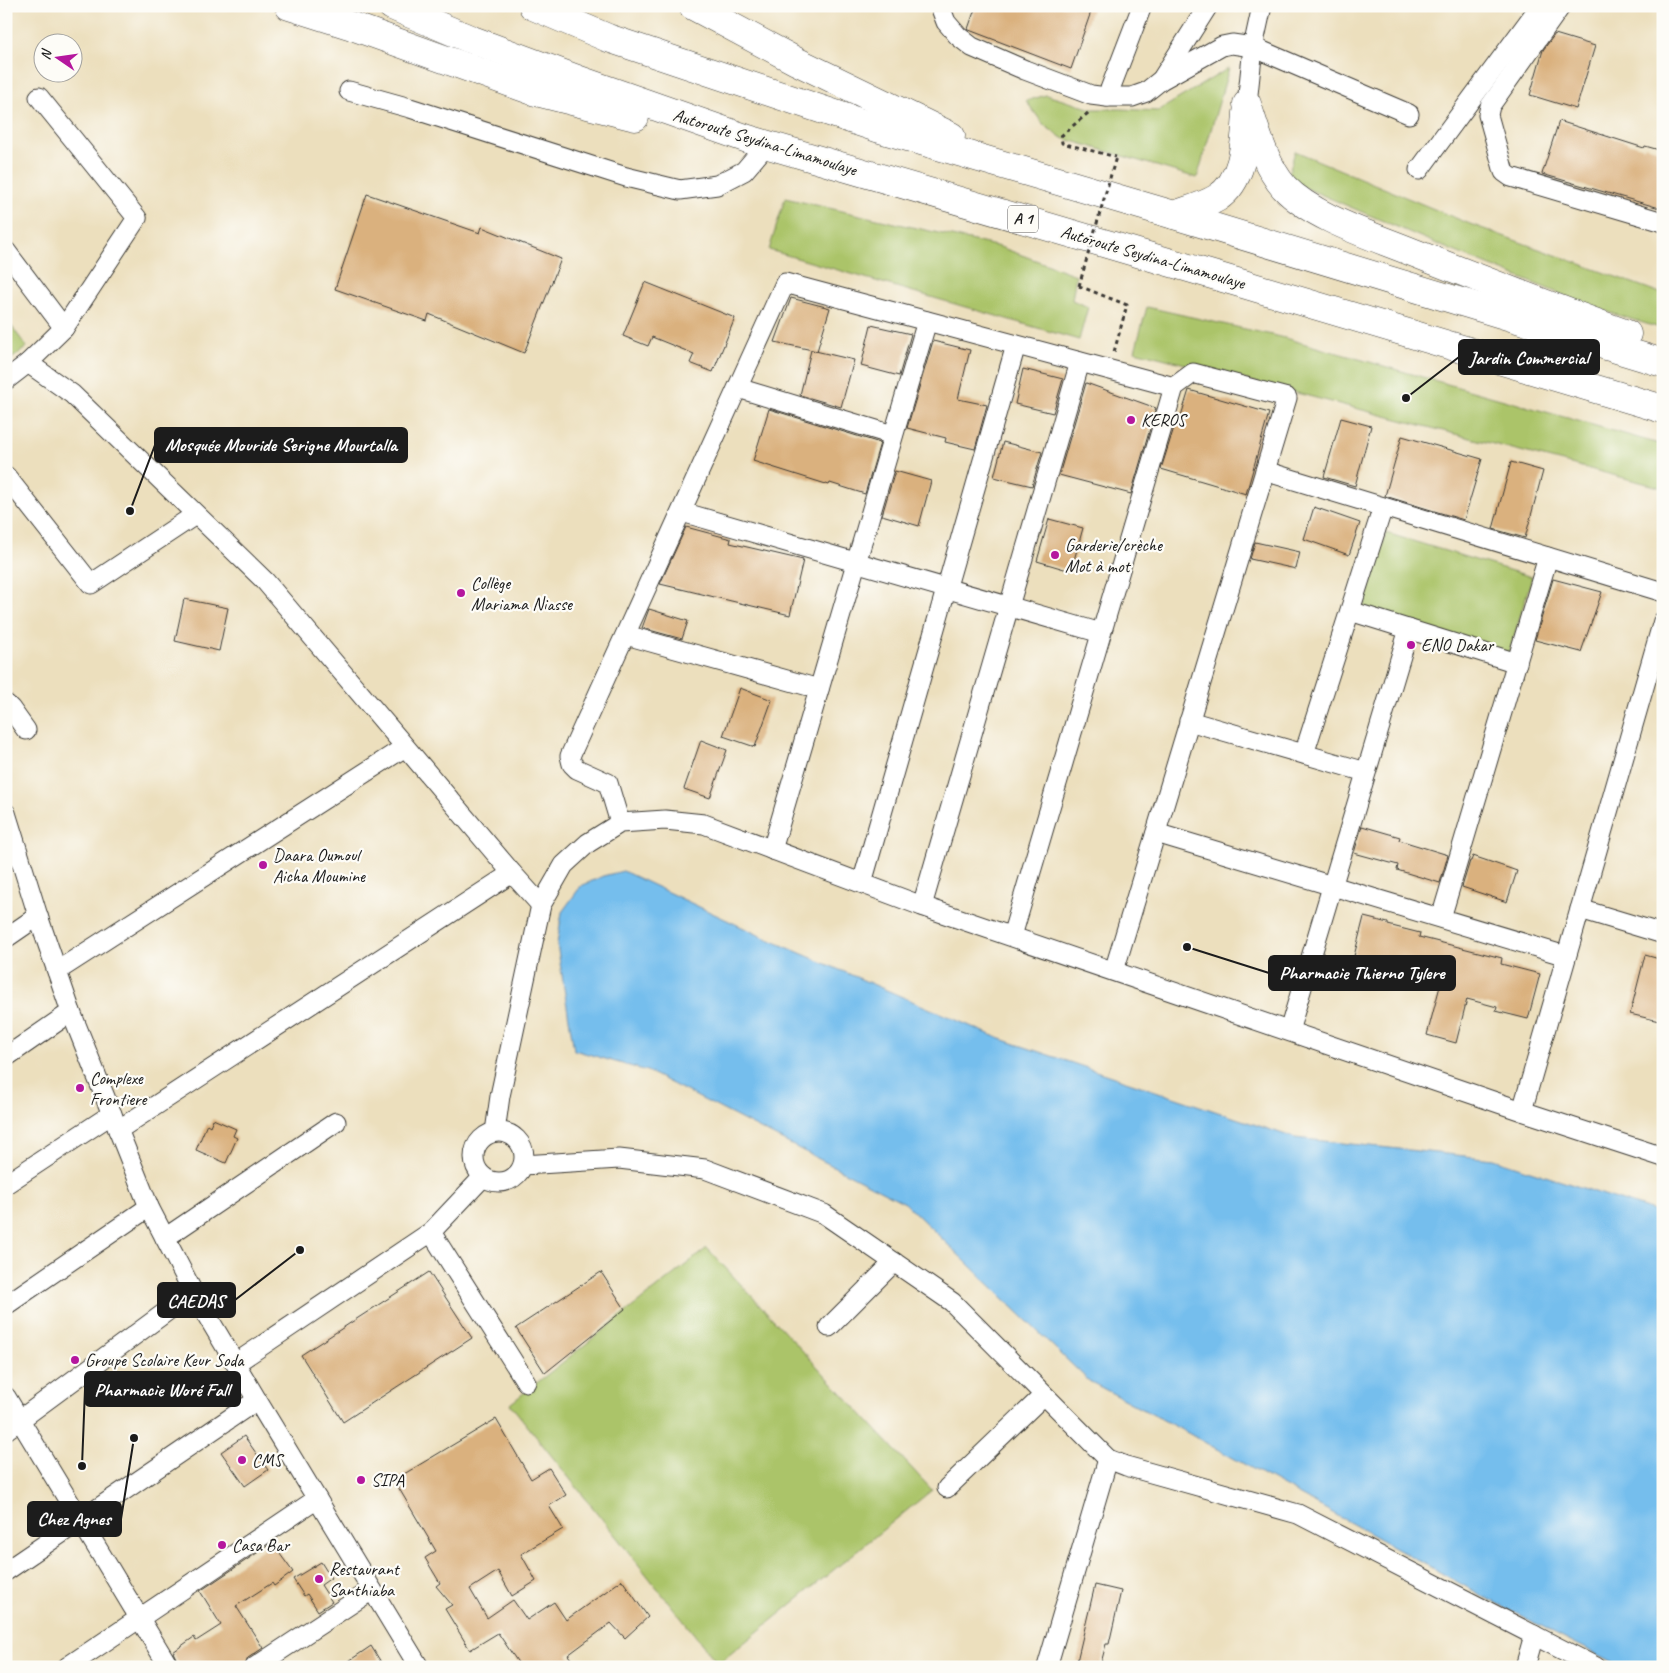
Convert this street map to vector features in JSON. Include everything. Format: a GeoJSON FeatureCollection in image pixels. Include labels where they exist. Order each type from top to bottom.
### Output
{"type":"FeatureCollection","features":[{"type":"Feature","properties":{"kind":"highway"},"geometry":{"type":"LineString","coordinates":[[289,6],[352,26],[536,92],[653,121],[757,142]]}},
{"type":"Feature","properties":{"kind":"highway","name":"Autoroute Seydina-Limamoulaye"},"geometry":{"type":"LineString","coordinates":[[392,6],[470,40],[757,142],[1663,409]]}},
{"type":"Feature","properties":{"kind":"highway"},"geometry":{"type":"LineString","coordinates":[[533,6],[608,38],[877,128],[1174,215],[1663,363]]}},
{"type":"Feature","properties":{"kind":"highway"},"geometry":{"type":"LineString","coordinates":[[693,6],[796,61],[947,134],[1052,180]]}},
{"type":"Feature","properties":{"kind":"highway"},"geometry":{"type":"LineString","coordinates":[[1174,215],[1208,203],[1219,197],[1231,185],[1238,169],[1243,147],[1247,104]]}},
{"type":"Feature","properties":{"kind":"highway"},"geometry":{"type":"LineString","coordinates":[[1247,104],[1257,137],[1283,185],[1298,199],[1316,211],[1524,296],[1663,347]]}},
{"type":"Feature","properties":{"kind":"street"},"geometry":{"type":"LineString","coordinates":[[940,6],[946,22],[958,36],[972,47],[1091,95],[1132,97],[1146,92],[1161,80],[1222,46],[1232,44],[1253,47],[1409,114]]}},
{"type":"Feature","properties":{"kind":"street"},"geometry":{"type":"LineString","coordinates":[[1107,97],[1142,6]]}},
{"type":"Feature","properties":{"kind":"street"},"geometry":{"type":"LineString","coordinates":[[1161,80],[1208,6]]}},
{"type":"Feature","properties":{"kind":"street"},"geometry":{"type":"LineString","coordinates":[[1247,104],[1253,47],[1262,6]]}},
{"type":"Feature","properties":{"kind":"street"},"geometry":{"type":"LineString","coordinates":[[1419,170],[1540,6]]}},
{"type":"Feature","properties":{"kind":"street"},"geometry":{"type":"LineString","coordinates":[[1560,6],[1490,106],[1488,115],[1504,172],[1511,177],[1663,222]]}},
{"type":"Feature","properties":{"kind":"street"},"geometry":{"type":"LineString","coordinates":[[349,91],[410,108],[626,177],[680,190],[717,185],[744,171],[757,142]]}},
{"type":"Feature","properties":{"kind":"street"},"geometry":{"type":"LineString","coordinates":[[6,380],[28,364],[64,328],[136,218],[39,97]]}},
{"type":"Feature","properties":{"kind":"street"},"geometry":{"type":"LineString","coordinates":[[6,251],[64,328]]}},
{"type":"Feature","properties":{"kind":"street"},"geometry":{"type":"LineString","coordinates":[[620,823],[608,784],[577,769],[572,764],[570,756],[785,283],[1174,387]]}},
{"type":"Feature","properties":{"kind":"street"},"geometry":{"type":"LineString","coordinates":[[772,850],[927,321]]}},
{"type":"Feature","properties":{"kind":"street"},"geometry":{"type":"LineString","coordinates":[[862,883],[1016,345]]}},
{"type":"Feature","properties":{"kind":"street"},"geometry":{"type":"LineString","coordinates":[[922,906],[1080,362]]}},
{"type":"Feature","properties":{"kind":"street"},"geometry":{"type":"LineString","coordinates":[[28,364],[72,394],[265,581],[541,905]]}},
{"type":"Feature","properties":{"kind":"street"},"geometry":{"type":"LineString","coordinates":[[1012,936],[1174,387],[1194,373],[1287,398],[1114,971]]}},
{"type":"Feature","properties":{"kind":"street"},"geometry":{"type":"LineString","coordinates":[[738,388],[893,435]]}},
{"type":"Feature","properties":{"kind":"street"},"geometry":{"type":"LineString","coordinates":[[1265,472],[1663,592]]}},
{"type":"Feature","properties":{"kind":"street"},"geometry":{"type":"LineString","coordinates":[[6,476],[13,498],[91,584],[195,515]]}},
{"type":"Feature","properties":{"kind":"street"},"geometry":{"type":"LineString","coordinates":[[1304,754],[1383,507]]}},
{"type":"Feature","properties":{"kind":"street"},"geometry":{"type":"LineString","coordinates":[[682,512],[1101,633]]}},
{"type":"Feature","properties":{"kind":"street"},"geometry":{"type":"LineString","coordinates":[[1441,918],[1548,558]]}},
{"type":"Feature","properties":{"kind":"street"},"geometry":{"type":"LineString","coordinates":[[1350,611],[1517,663]]}},
{"type":"Feature","properties":{"kind":"street"},"geometry":{"type":"LineString","coordinates":[[1522,1110],[1580,909],[1658,659],[1663,621]]}},
{"type":"Feature","properties":{"kind":"street"},"geometry":{"type":"LineString","coordinates":[[1288,1031],[1409,630]]}},
{"type":"Feature","properties":{"kind":"street"},"geometry":{"type":"LineString","coordinates":[[626,635],[819,689]]}},
{"type":"Feature","properties":{"kind":"street"},"geometry":{"type":"LineString","coordinates":[[6,704],[12,708],[26,730]]}},
{"type":"Feature","properties":{"kind":"street"},"geometry":{"type":"LineString","coordinates":[[1189,721],[1366,772]]}},
{"type":"Feature","properties":{"kind":"street"},"geometry":{"type":"LineString","coordinates":[[57,971],[405,747]]}},
{"type":"Feature","properties":{"kind":"street"},"geometry":{"type":"LineString","coordinates":[[6,813],[38,916],[71,1012],[149,1207],[193,1292],[419,1667]]}},
{"type":"Feature","properties":{"kind":"street"},"geometry":{"type":"LineString","coordinates":[[495,1132],[500,1096],[541,905],[564,865],[588,843],[620,823],[665,820],[704,824],[922,906],[1663,1157]]}},
{"type":"Feature","properties":{"kind":"street"},"geometry":{"type":"LineString","coordinates":[[1156,833],[1566,956]]}},
{"type":"Feature","properties":{"kind":"street"},"geometry":{"type":"LineString","coordinates":[[6,1184],[115,1122],[512,873]]}},
{"type":"Feature","properties":{"kind":"street"},"geometry":{"type":"LineString","coordinates":[[1580,909],[1663,934]]}},
{"type":"Feature","properties":{"kind":"street"},"geometry":{"type":"LineString","coordinates":[[6,938],[38,916]]}},
{"type":"Feature","properties":{"kind":"street"},"geometry":{"type":"LineString","coordinates":[[6,1058],[71,1012]]}},
{"type":"Feature","properties":{"kind":"street"},"geometry":{"type":"LineString","coordinates":[[165,1238],[336,1122]]}},
{"type":"Feature","properties":{"kind":"street"},"geometry":{"type":"LineString","coordinates":[[495,1132],[508,1134],[518,1141],[524,1152],[523,1165],[517,1175],[506,1182],[494,1182],[483,1177],[476,1168],[474,1156],[477,1145],[485,1137],[495,1132]]}},
{"type":"Feature","properties":{"kind":"street"},"geometry":{"type":"LineString","coordinates":[[523,1165],[618,1160],[705,1169],[824,1214],[952,1302],[1108,1459],[1126,1466],[1298,1514],[1596,1667]]}},
{"type":"Feature","properties":{"kind":"street"},"geometry":{"type":"LineString","coordinates":[[236,1363],[431,1232],[483,1177]]}},
{"type":"Feature","properties":{"kind":"street"},"geometry":{"type":"LineString","coordinates":[[6,1305],[149,1207]]}},
{"type":"Feature","properties":{"kind":"street"},"geometry":{"type":"LineString","coordinates":[[431,1232],[526,1382]]}},
{"type":"Feature","properties":{"kind":"street"},"geometry":{"type":"LineString","coordinates":[[829,1327],[894,1262]]}},
{"type":"Feature","properties":{"kind":"street"},"geometry":{"type":"LineString","coordinates":[[13,1425],[193,1292]]}},
{"type":"Feature","properties":{"kind":"street"},"geometry":{"type":"LineString","coordinates":[[947,1488],[1044,1395]]}},
{"type":"Feature","properties":{"kind":"street"},"geometry":{"type":"LineString","coordinates":[[6,1397],[13,1425],[81,1520],[169,1667]]}},
{"type":"Feature","properties":{"kind":"street"},"geometry":{"type":"LineString","coordinates":[[6,1570],[257,1400]]}},
{"type":"Feature","properties":{"kind":"street"},"geometry":{"type":"LineString","coordinates":[[1047,1667],[1108,1459]]}},
{"type":"Feature","properties":{"kind":"street"},"geometry":{"type":"LineString","coordinates":[[67,1667],[317,1499]]}},
{"type":"Feature","properties":{"kind":"street"},"geometry":{"type":"LineString","coordinates":[[255,1667],[372,1590]]}},
{"type":"Feature","properties":{"kind":"street"},"geometry":{"type":"LineString","coordinates":[[1525,1667],[1534,1635]]}},
{"type":"Feature","properties":{"kind":"path"},"geometry":{"type":"LineString","coordinates":[[1107,97],[1061,136],[1062,143],[1116,157],[1079,286],[1127,305],[1109,370]]}},
{"type":"Feature","properties":{"kind":"green space"},"geometry":{"type":"Polygon","coordinates":[[[1229,68],[1197,178],[1062,138],[1044,125],[1026,101],[1046,95],[1092,109],[1158,111],[1229,68]]]}},
{"type":"Feature","properties":{"kind":"green space"},"geometry":{"type":"Polygon","coordinates":[[[1295,151],[1470,224],[1663,294],[1663,329],[1598,309],[1451,250],[1287,180],[1295,151]]]}},
{"type":"Feature","properties":{"kind":"green space"},"geometry":{"type":"Polygon","coordinates":[[[785,198],[1000,247],[1076,275],[1072,300],[1088,307],[1079,340],[769,250],[785,198]]]}},
{"type":"Feature","properties":{"kind":"green space"},"geometry":{"type":"Polygon","coordinates":[[[1147,307],[1281,337],[1663,445],[1663,488],[1135,351],[1147,307]]]}},
{"type":"Feature","properties":{"kind":"green space"},"geometry":{"type":"Polygon","coordinates":[[[6,319],[27,347],[6,363],[6,319]]]}},
{"type":"Feature","properties":{"kind":"green space"},"geometry":{"type":"Polygon","coordinates":[[[1386,533],[1532,577],[1509,653],[1363,609],[1386,533]]]}},
{"type":"Feature","properties":{"kind":"green space"},"geometry":{"type":"Polygon","coordinates":[[[707,1248],[932,1490],[718,1664],[510,1404],[707,1248]]]}},
{"type":"Feature","properties":{"kind":"water"},"geometry":{"type":"Polygon","coordinates":[[[623,871],[763,937],[998,1038],[1295,1138],[1493,1159],[1663,1214],[1663,1667],[1622,1667],[1490,1600],[1186,1432],[1089,1381],[905,1203],[647,1071],[574,1050],[557,944],[562,912],[581,886],[603,876],[623,871]]]}},
{"type":"Feature","properties":{"kind":"building"},"geometry":{"type":"Polygon","coordinates":[[[976,6],[1093,6],[1071,69],[969,30],[976,6]]]}},
{"type":"Feature","properties":{"kind":"building"},"geometry":{"type":"Polygon","coordinates":[[[1555,34],[1595,46],[1576,109],[1530,95],[1543,50],[1555,34]]]}},
{"type":"Feature","properties":{"kind":"building"},"geometry":{"type":"Polygon","coordinates":[[[1559,121],[1644,148],[1645,146],[1663,151],[1663,209],[1542,174],[1559,121]]]}},
{"type":"Feature","properties":{"kind":"building"},"geometry":{"type":"Polygon","coordinates":[[[367,194],[480,233],[482,227],[561,259],[524,353],[429,314],[427,321],[335,289],[367,194]]]}},
{"type":"Feature","properties":{"kind":"building"},"geometry":{"type":"Polygon","coordinates":[[[645,282],[735,318],[713,372],[690,363],[694,354],[652,337],[648,346],[623,336],[645,282]]]}},
{"type":"Feature","properties":{"kind":"building"},"geometry":{"type":"Polygon","coordinates":[[[791,298],[830,308],[817,351],[775,342],[791,298]]]}},
{"type":"Feature","properties":{"kind":"building"},"geometry":{"type":"Polygon","coordinates":[[[871,325],[911,334],[899,376],[861,366],[871,325]]]}},
{"type":"Feature","properties":{"kind":"building"},"geometry":{"type":"Polygon","coordinates":[[[933,341],[970,350],[958,399],[987,405],[975,449],[945,442],[946,438],[907,428],[933,341]]]}},
{"type":"Feature","properties":{"kind":"building"},"geometry":{"type":"Polygon","coordinates":[[[811,350],[854,360],[841,407],[800,395],[811,350]]]}},
{"type":"Feature","properties":{"kind":"building"},"geometry":{"type":"Polygon","coordinates":[[[1023,369],[1063,379],[1053,413],[1015,404],[1023,369]]]}},
{"type":"Feature","properties":{"kind":"building"},"geometry":{"type":"Polygon","coordinates":[[[1086,383],[1156,408],[1131,494],[1059,475],[1086,383]]]}},
{"type":"Feature","properties":{"kind":"building"},"geometry":{"type":"Polygon","coordinates":[[[1189,390],[1269,413],[1246,494],[1161,469],[1178,415],[1181,416],[1189,390]]]}},
{"type":"Feature","properties":{"kind":"building"},"geometry":{"type":"Polygon","coordinates":[[[769,409],[880,443],[865,494],[830,483],[829,485],[753,461],[769,409]]]}},
{"type":"Feature","properties":{"kind":"building"},"geometry":{"type":"Polygon","coordinates":[[[1341,418],[1371,426],[1355,486],[1324,477],[1341,418]]]}},
{"type":"Feature","properties":{"kind":"building"},"geometry":{"type":"Polygon","coordinates":[[[1402,436],[1482,459],[1464,520],[1385,496],[1402,436]]]}},
{"type":"Feature","properties":{"kind":"building"},"geometry":{"type":"Polygon","coordinates":[[[1003,442],[1042,452],[1032,486],[994,477],[1003,442]]]}},
{"type":"Feature","properties":{"kind":"building"},"geometry":{"type":"Polygon","coordinates":[[[1511,462],[1543,471],[1525,538],[1493,529],[1511,462]]]}},
{"type":"Feature","properties":{"kind":"building"},"geometry":{"type":"Polygon","coordinates":[[[895,471],[931,481],[919,526],[882,515],[895,471]]]}},
{"type":"Feature","properties":{"kind":"building"},"geometry":{"type":"Polygon","coordinates":[[[1314,507],[1360,523],[1349,555],[1304,539],[1314,507]]]}},
{"type":"Feature","properties":{"kind":"building"},"geometry":{"type":"Polygon","coordinates":[[[1049,519],[1083,528],[1071,571],[1037,561],[1049,519]]]}},
{"type":"Feature","properties":{"kind":"building"},"geometry":{"type":"Polygon","coordinates":[[[686,527],[731,539],[730,543],[803,560],[790,615],[660,584],[686,527]]]}},
{"type":"Feature","properties":{"kind":"building"},"geometry":{"type":"Polygon","coordinates":[[[1255,542],[1300,552],[1296,569],[1250,559],[1255,542]]]}},
{"type":"Feature","properties":{"kind":"building"},"geometry":{"type":"Polygon","coordinates":[[[1553,579],[1602,592],[1581,652],[1535,640],[1553,579]]]}},
{"type":"Feature","properties":{"kind":"building"},"geometry":{"type":"Polygon","coordinates":[[[184,599],[228,608],[219,651],[175,641],[184,599]]]}},
{"type":"Feature","properties":{"kind":"building"},"geometry":{"type":"Polygon","coordinates":[[[649,609],[688,621],[682,639],[642,628],[649,609]]]}},
{"type":"Feature","properties":{"kind":"building"},"geometry":{"type":"Polygon","coordinates":[[[740,688],[772,700],[755,747],[723,736],[740,688]]]}},
{"type":"Feature","properties":{"kind":"building"},"geometry":{"type":"Polygon","coordinates":[[[701,740],[727,750],[710,798],[684,789],[701,740]]]}},
{"type":"Feature","properties":{"kind":"building"},"geometry":{"type":"Polygon","coordinates":[[[1362,826],[1400,837],[1399,840],[1448,855],[1440,883],[1397,870],[1398,865],[1354,853],[1362,826]]]}},
{"type":"Feature","properties":{"kind":"building"},"geometry":{"type":"Polygon","coordinates":[[[1473,856],[1517,871],[1507,902],[1462,887],[1473,856]]]}},
{"type":"Feature","properties":{"kind":"building"},"geometry":{"type":"Polygon","coordinates":[[[1364,917],[1420,933],[1419,937],[1502,958],[1501,964],[1540,974],[1528,1019],[1496,1011],[1497,1007],[1467,999],[1456,1043],[1427,1035],[1444,971],[1412,963],[1409,974],[1382,967],[1383,963],[1354,956],[1364,917]]]}},
{"type":"Feature","properties":{"kind":"building"},"geometry":{"type":"Polygon","coordinates":[[[1645,955],[1663,960],[1663,1022],[1630,1014],[1645,955]]]}},
{"type":"Feature","properties":{"kind":"building"},"geometry":{"type":"Polygon","coordinates":[[[213,1119],[236,1129],[233,1136],[237,1138],[226,1163],[196,1150],[207,1124],[210,1126],[213,1119]]]}},
{"type":"Feature","properties":{"kind":"building"},"geometry":{"type":"Polygon","coordinates":[[[429,1272],[472,1338],[343,1422],[301,1355],[429,1272]]]}},
{"type":"Feature","properties":{"kind":"building"},"geometry":{"type":"Polygon","coordinates":[[[601,1272],[625,1309],[545,1373],[516,1328],[601,1272]]]}},
{"type":"Feature","properties":{"kind":"building"},"geometry":{"type":"Polygon","coordinates":[[[496,1419],[531,1479],[549,1468],[566,1495],[549,1506],[563,1529],[521,1554],[536,1581],[512,1596],[498,1571],[470,1589],[487,1618],[513,1600],[527,1620],[554,1602],[566,1620],[622,1580],[648,1617],[625,1638],[611,1623],[568,1655],[577,1667],[521,1667],[498,1633],[470,1650],[445,1609],[452,1605],[436,1586],[440,1583],[425,1558],[436,1551],[394,1480],[496,1419]]]}},
{"type":"Feature","properties":{"kind":"building"},"geometry":{"type":"Polygon","coordinates":[[[244,1436],[268,1470],[245,1486],[221,1452],[244,1436]]]}},
{"type":"Feature","properties":{"kind":"building"},"geometry":{"type":"Polygon","coordinates":[[[272,1543],[293,1572],[274,1586],[272,1583],[236,1606],[263,1648],[248,1658],[244,1667],[180,1667],[173,1652],[194,1637],[196,1641],[221,1625],[200,1591],[272,1543]]]}},
{"type":"Feature","properties":{"kind":"building"},"geometry":{"type":"Polygon","coordinates":[[[321,1562],[331,1578],[321,1585],[332,1602],[318,1611],[307,1594],[304,1596],[293,1579],[321,1562]]]}},
{"type":"Feature","properties":{"kind":"building"},"geometry":{"type":"Polygon","coordinates":[[[1095,1585],[1121,1591],[1109,1644],[1106,1644],[1100,1667],[1086,1667],[1087,1663],[1077,1661],[1095,1585]]]}},
{"type":"Feature","properties":{"kind":"building"},"geometry":{"type":"Polygon","coordinates":[[[371,1646],[384,1667],[340,1667],[371,1646]]]}},
{"type":"Feature","properties":{"kind":"place","name":"Jardin Commercial"},"geometry":{"type":"Point","coordinates":[1406,398]}},
{"type":"Feature","properties":{"kind":"place","name":"KEROS"},"geometry":{"type":"Point","coordinates":[1131,420]}},
{"type":"Feature","properties":{"kind":"place","name":"Mosquée Mouride Serigne Mourtalla"},"geometry":{"type":"Point","coordinates":[130,511]}},
{"type":"Feature","properties":{"kind":"place","name":"Garderie/crèche Mot à mot"},"geometry":{"type":"Point","coordinates":[1055,555]}},
{"type":"Feature","properties":{"kind":"place","name":"Collège Mariama Niasse"},"geometry":{"type":"Point","coordinates":[461,593]}},
{"type":"Feature","properties":{"kind":"place","name":"ENO Dakar"},"geometry":{"type":"Point","coordinates":[1411,645]}},
{"type":"Feature","properties":{"kind":"place","name":"Daara Oumoul Aicha Moumine"},"geometry":{"type":"Point","coordinates":[263,865]}},
{"type":"Feature","properties":{"kind":"place","name":"Pharmacie Thierno Tylere"},"geometry":{"type":"Point","coordinates":[1187,947]}},
{"type":"Feature","properties":{"kind":"place","name":"Complexe Frontiere"},"geometry":{"type":"Point","coordinates":[80,1088]}},
{"type":"Feature","properties":{"kind":"place","name":"CAEDAS"},"geometry":{"type":"Point","coordinates":[300,1250]}},
{"type":"Feature","properties":{"kind":"place","name":"Groupe Scolaire Keur Soda"},"geometry":{"type":"Point","coordinates":[75,1360]}},
{"type":"Feature","properties":{"kind":"place","name":"Chez Agnes"},"geometry":{"type":"Point","coordinates":[134,1438]}},
{"type":"Feature","properties":{"kind":"place","name":"CMS"},"geometry":{"type":"Point","coordinates":[242,1460]}},
{"type":"Feature","properties":{"kind":"place","name":"Pharmacie Woré Fall"},"geometry":{"type":"Point","coordinates":[82,1466]}},
{"type":"Feature","properties":{"kind":"place","name":"SIPA"},"geometry":{"type":"Point","coordinates":[361,1480]}},
{"type":"Feature","properties":{"kind":"place","name":"Casa Bar"},"geometry":{"type":"Point","coordinates":[222,1545]}},
{"type":"Feature","properties":{"kind":"place","name":"Restaurant Santhiaba"},"geometry":{"type":"Point","coordinates":[319,1579]}}]}
